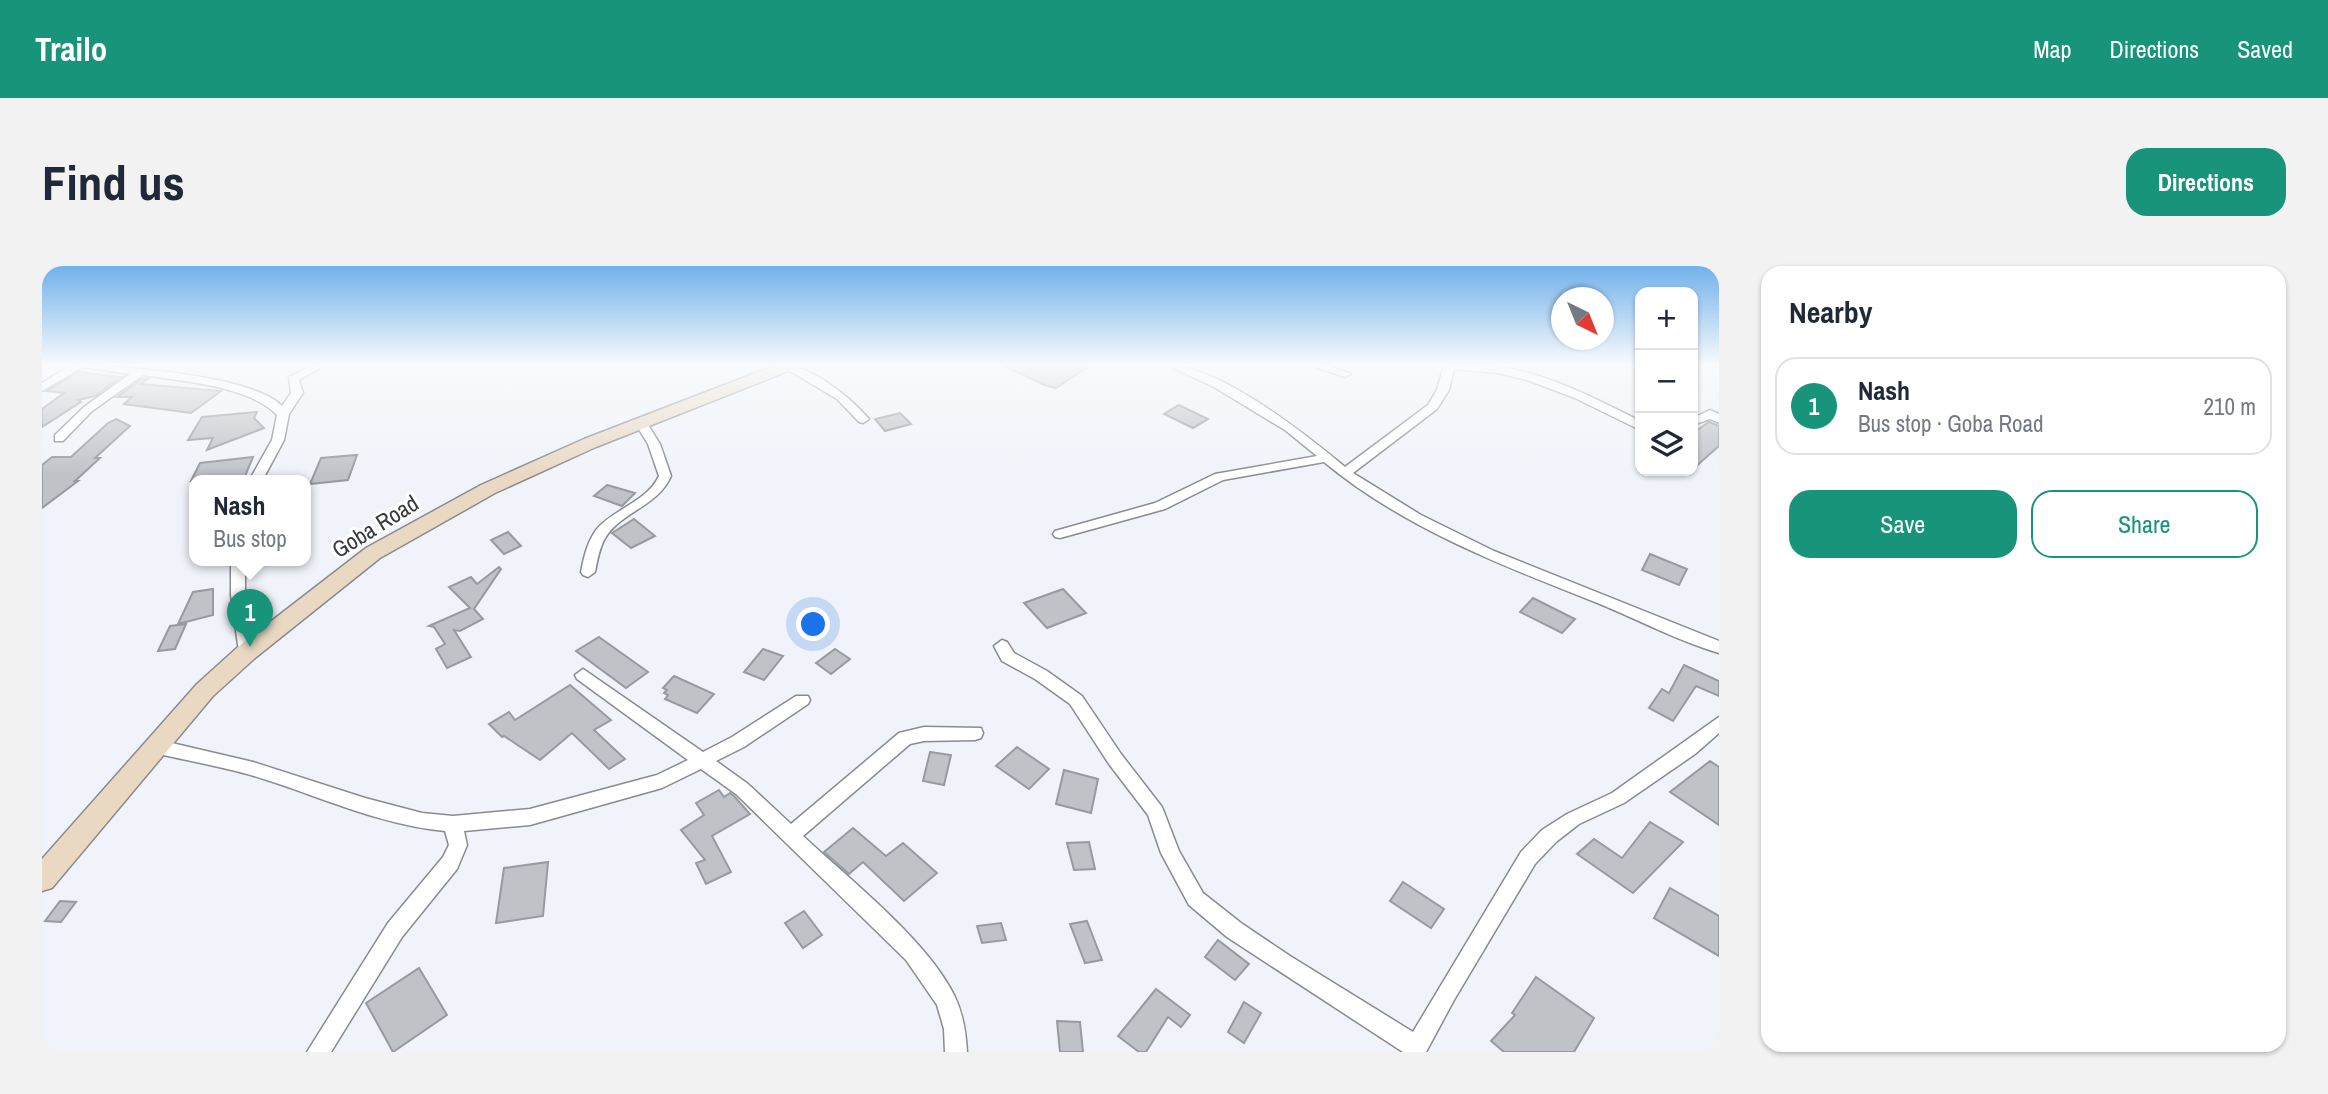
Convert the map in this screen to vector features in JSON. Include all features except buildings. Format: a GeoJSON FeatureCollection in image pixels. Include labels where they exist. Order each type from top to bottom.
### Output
{"type":"FeatureCollection","features":[{"type":"Feature","properties":{"kind":"main road","name":"Goba Road"},"geometry":{"type":"LineString","coordinates":[[42,879],[159,747],[187,709],[247,652],[373,553],[488,489],[590,443],[695,402]]}},
{"type":"Feature","properties":{"kind":"street"},"geometry":{"type":"LineString","coordinates":[[59,438],[97,402]]}},
{"type":"Feature","properties":{"kind":"street"},"geometry":{"type":"LineString","coordinates":[[267,402],[277,406],[283,414]]}},
{"type":"Feature","properties":{"kind":"street"},"geometry":{"type":"LineString","coordinates":[[258,475],[278,440],[283,414],[292,402]]}},
{"type":"Feature","properties":{"kind":"street"},"geometry":{"type":"LineString","coordinates":[[846,402],[863,419]]}},
{"type":"Feature","properties":{"kind":"street"},"geometry":{"type":"LineString","coordinates":[[1247,402],[1306,439],[1345,473],[1416,518],[1489,554],[1719,647]]}},
{"type":"Feature","properties":{"kind":"street"},"geometry":{"type":"LineString","coordinates":[[1345,473],[1433,407],[1436,402]]}},
{"type":"Feature","properties":{"kind":"street"},"geometry":{"type":"LineString","coordinates":[[1591,402],[1635,423]]}},
{"type":"Feature","properties":{"kind":"street"},"geometry":{"type":"LineString","coordinates":[[1698,420],[1716,414]]}},
{"type":"Feature","properties":{"kind":"street"},"geometry":{"type":"LineString","coordinates":[[588,572],[596,543],[603,530],[626,510],[657,490],[664,481],[665,476],[654,444],[641,423]]}},
{"type":"Feature","properties":{"kind":"street"},"geometry":{"type":"LineString","coordinates":[[1060,534],[1160,506],[1220,477],[1328,458]]}},
{"type":"Feature","properties":{"kind":"street"},"geometry":{"type":"LineString","coordinates":[[238,566],[238,595],[247,652]]}},
{"type":"Feature","properties":{"kind":"street"},"geometry":{"type":"LineString","coordinates":[[1002,646],[1008,657],[1041,675],[1076,700],[1115,759],[1156,811],[1170,853],[1196,899],[1263,950],[1416,1049],[1458,972],[1528,858],[1549,836],[1573,819],[1618,798],[1689,749],[1719,723]]}},
{"type":"Feature","properties":{"kind":"street"},"geometry":{"type":"LineString","coordinates":[[583,675],[741,789],[921,962],[946,1000],[955,1029],[956,1052]]}},
{"type":"Feature","properties":{"kind":"street"},"geometry":{"type":"LineString","coordinates":[[159,747],[209,756],[411,818],[453,824],[530,817],[560,811],[662,781],[755,732],[802,700]]}},
{"type":"Feature","properties":{"kind":"street"},"geometry":{"type":"LineString","coordinates":[[790,836],[905,738],[924,734],[975,733]]}},
{"type":"Feature","properties":{"kind":"street"},"geometry":{"type":"LineString","coordinates":[[318,1052],[395,930],[450,863],[458,845],[453,824]]}},
{"type":"Feature","properties":{"kind":"place","name":"Nash"},"geometry":{"type":"Point","coordinates":[250,647]}}]}
